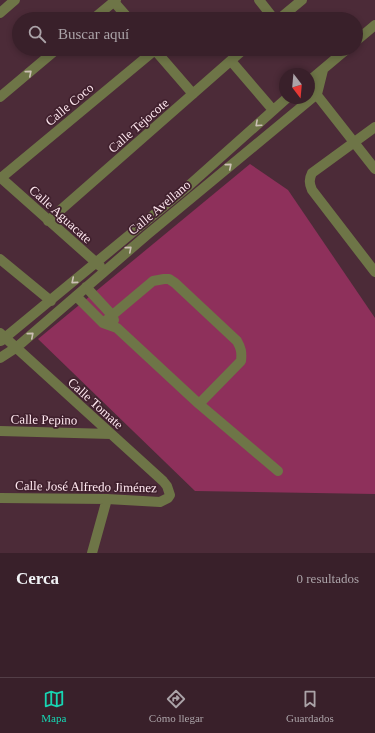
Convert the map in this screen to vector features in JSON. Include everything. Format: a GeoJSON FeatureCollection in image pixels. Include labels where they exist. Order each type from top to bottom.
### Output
{"type":"FeatureCollection","features":[{"type":"Feature","properties":{"kind":"street"},"geometry":{"type":"LineString","coordinates":[[0,13],[15,0]]}},
{"type":"Feature","properties":{"kind":"street"},"geometry":{"type":"LineString","coordinates":[[259,0],[268,12]]}},
{"type":"Feature","properties":{"kind":"street"},"geometry":{"type":"LineString","coordinates":[[287,12],[302,0]]}},
{"type":"Feature","properties":{"kind":"street"},"geometry":{"type":"LineString","coordinates":[[102,12],[115,1],[124,12]]}},
{"type":"Feature","properties":{"kind":"street"},"geometry":{"type":"LineString","coordinates":[[363,35],[375,25]]}},
{"type":"Feature","properties":{"kind":"street"},"geometry":{"type":"LineString","coordinates":[[0,97],[49,56]]}},
{"type":"Feature","properties":{"kind":"street","name":"Calle Coco"},"geometry":{"type":"LineString","coordinates":[[0,177],[146,56]]}},
{"type":"Feature","properties":{"kind":"street"},"geometry":{"type":"LineString","coordinates":[[160,56],[192,94]]}},
{"type":"Feature","properties":{"kind":"street","name":"Calle Tejocote"},"geometry":{"type":"LineString","coordinates":[[48,221],[236,56]]}},
{"type":"Feature","properties":{"kind":"street"},"geometry":{"type":"LineString","coordinates":[[315,76],[339,56]]}},
{"type":"Feature","properties":{"kind":"street"},"geometry":{"type":"LineString","coordinates":[[231,61],[273,110]]}},
{"type":"Feature","properties":{"kind":"street"},"geometry":{"type":"LineString","coordinates":[[317,94],[323,70]]}},
{"type":"Feature","properties":{"kind":"street"},"geometry":{"type":"LineString","coordinates":[[315,92],[375,169]]}},
{"type":"Feature","properties":{"kind":"street","name":"Calle Avellano"},"geometry":{"type":"LineString","coordinates":[[0,358],[16,347],[105,270],[317,94]]}},
{"type":"Feature","properties":{"kind":"street","name":"Calle Avellano"},"geometry":{"type":"LineString","coordinates":[[2,338],[51,300],[185,188],[280,104]]}},
{"type":"Feature","properties":{"kind":"street"},"geometry":{"type":"LineString","coordinates":[[375,127],[312,173],[310,177],[312,190],[375,272]]}},
{"type":"Feature","properties":{"kind":"street","name":"Calle Aguacate"},"geometry":{"type":"LineString","coordinates":[[0,177],[95,263],[105,270]]}},
{"type":"Feature","properties":{"kind":"street"},"geometry":{"type":"LineString","coordinates":[[0,259],[51,300]]}},
{"type":"Feature","properties":{"kind":"street"},"geometry":{"type":"LineString","coordinates":[[103,323],[153,281],[169,279],[237,341],[241,348],[241,361],[199,404]]}},
{"type":"Feature","properties":{"kind":"street"},"geometry":{"type":"LineString","coordinates":[[86,287],[112,315],[117,328]]}},
{"type":"Feature","properties":{"kind":"street"},"geometry":{"type":"LineString","coordinates":[[76,296],[103,323],[117,328],[199,404],[278,471]]}},
{"type":"Feature","properties":{"kind":"street","name":"Calle Tomate"},"geometry":{"type":"LineString","coordinates":[[2,338],[16,347],[162,481],[167,486],[170,495]]}},
{"type":"Feature","properties":{"kind":"street","name":"Calle Pepino"},"geometry":{"type":"LineString","coordinates":[[0,432],[111,434]]}},
{"type":"Feature","properties":{"kind":"street","name":"Calle José Alfredo Jiménez"},"geometry":{"type":"LineString","coordinates":[[0,498],[107,499],[160,502],[168,498],[170,495]]}},
{"type":"Feature","properties":{"kind":"street"},"geometry":{"type":"LineString","coordinates":[[92,553],[107,499]]}},
{"type":"Feature","properties":{"kind":"shaded area"},"geometry":{"type":"Polygon","coordinates":[[[250,164],[288,190],[375,318],[375,494],[195,491],[38,339],[250,164]]]}}]}
